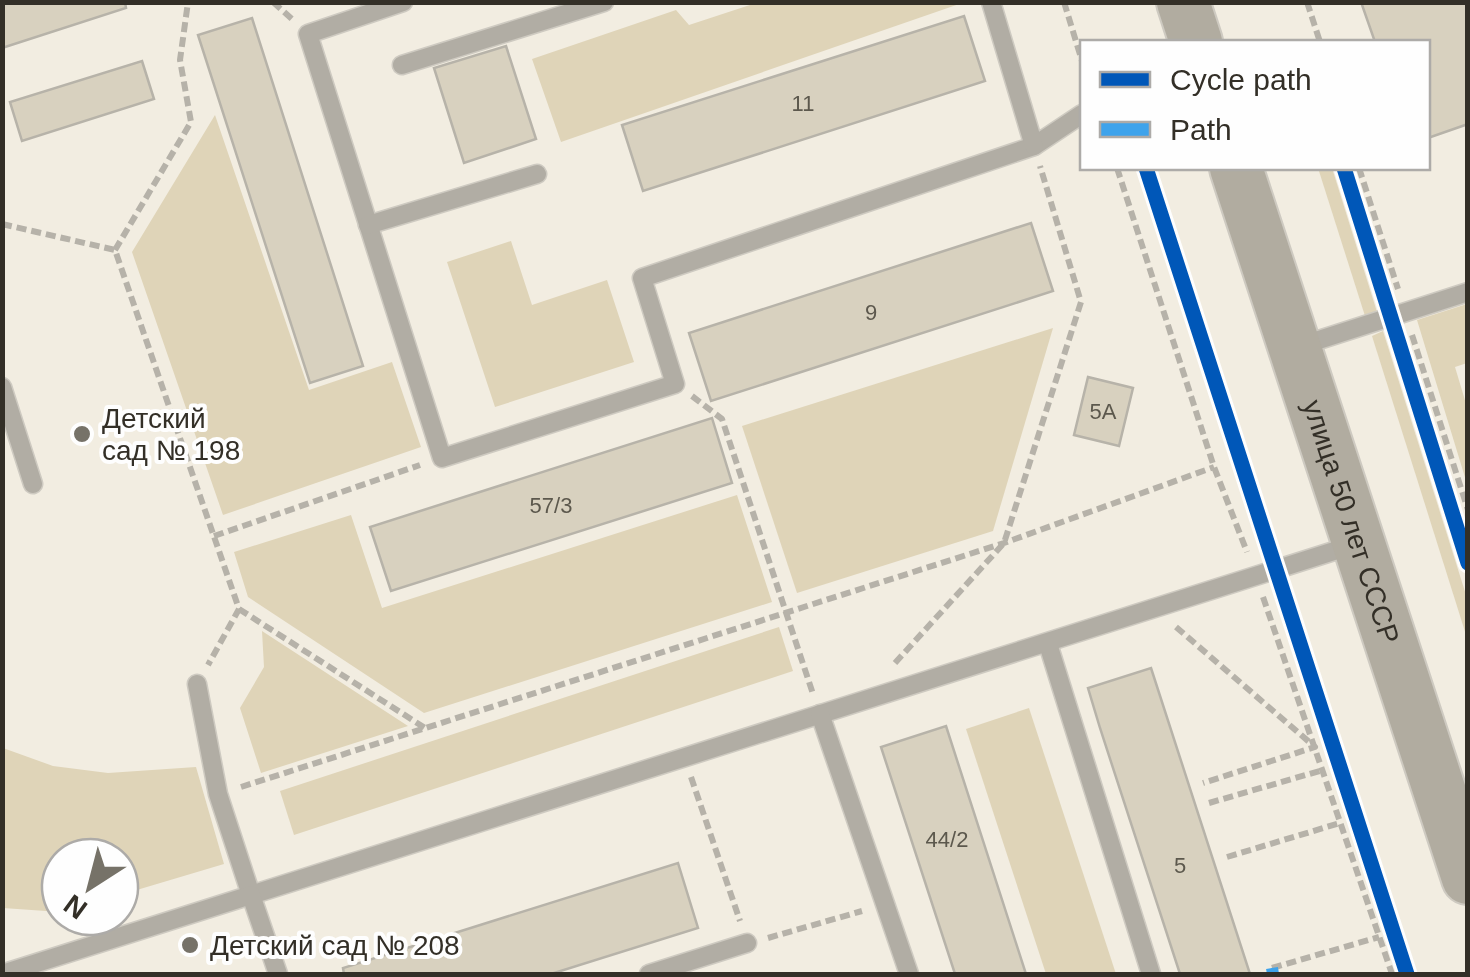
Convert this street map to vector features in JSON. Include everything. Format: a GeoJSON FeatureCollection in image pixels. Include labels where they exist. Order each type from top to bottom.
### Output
{"type":"FeatureCollection","features":[{"type":"Feature","properties":{"kind":"main road"},"geometry":{"type":"LineString","coordinates":[[1183,2],[1195,40]]}},
{"type":"Feature","properties":{"kind":"main road","name":"улица 50 лет СССР"},"geometry":{"type":"LineString","coordinates":[[1237,170],[1465,863]]}},
{"type":"Feature","properties":{"kind":"lane"},"geometry":{"type":"LineString","coordinates":[[404,2],[308,34],[442,458],[674,384],[642,278],[1034,146],[1080,115]]}},
{"type":"Feature","properties":{"kind":"lane"},"geometry":{"type":"LineString","coordinates":[[402,64],[604,2]]}},
{"type":"Feature","properties":{"kind":"lane"},"geometry":{"type":"LineString","coordinates":[[991,2],[1034,146]]}},
{"type":"Feature","properties":{"kind":"lane"},"geometry":{"type":"LineString","coordinates":[[368,225],[537,174]]}},
{"type":"Feature","properties":{"kind":"lane"},"geometry":{"type":"LineString","coordinates":[[1295,348],[1468,292]]}},
{"type":"Feature","properties":{"kind":"lane"},"geometry":{"type":"LineString","coordinates":[[2,388],[34,484]]}},
{"type":"Feature","properties":{"kind":"lane"},"geometry":{"type":"LineString","coordinates":[[2,974],[1358,543]]}},
{"type":"Feature","properties":{"kind":"lane"},"geometry":{"type":"LineString","coordinates":[[1048,644],[1151,974]]}},
{"type":"Feature","properties":{"kind":"lane"},"geometry":{"type":"LineString","coordinates":[[197,684],[218,794],[278,974]]}},
{"type":"Feature","properties":{"kind":"lane"},"geometry":{"type":"LineString","coordinates":[[820,714],[908,974]]}},
{"type":"Feature","properties":{"kind":"lane"},"geometry":{"type":"LineString","coordinates":[[649,974],[747,943]]}},
{"type":"Feature","properties":{"kind":"lane"},"geometry":{"type":"LineString","coordinates":[[2,964],[36,964]]}},
{"type":"Feature","properties":{"kind":"path"},"geometry":{"type":"LineString","coordinates":[[188,2],[180,60],[191,122],[115,250],[239,608],[425,728]]}},
{"type":"Feature","properties":{"kind":"path"},"geometry":{"type":"LineString","coordinates":[[1064,2],[1080,54]]}},
{"type":"Feature","properties":{"kind":"path"},"geometry":{"type":"LineString","coordinates":[[1293,2],[1305,40]]}},
{"type":"Feature","properties":{"kind":"path"},"geometry":{"type":"LineString","coordinates":[[1307,2],[1319,40]]}},
{"type":"Feature","properties":{"kind":"path"},"geometry":{"type":"LineString","coordinates":[[860,702],[1004,542],[1082,302],[1034,146]]}},
{"type":"Feature","properties":{"kind":"path"},"geometry":{"type":"LineString","coordinates":[[1345,170],[1456,525]]}},
{"type":"Feature","properties":{"kind":"path"},"geometry":{"type":"LineString","coordinates":[[2,224],[115,250]]}},
{"type":"Feature","properties":{"kind":"path"},"geometry":{"type":"LineString","coordinates":[[674,384],[722,420],[820,714]]}},
{"type":"Feature","properties":{"kind":"path"},"geometry":{"type":"LineString","coordinates":[[214,536],[442,458]]}},
{"type":"Feature","properties":{"kind":"path"},"geometry":{"type":"LineString","coordinates":[[218,794],[1004,542],[1214,467]]}},
{"type":"Feature","properties":{"kind":"path"},"geometry":{"type":"LineString","coordinates":[[197,684],[239,608]]}},
{"type":"Feature","properties":{"kind":"path"},"geometry":{"type":"LineString","coordinates":[[1156,610],[1315,747],[1203,783]]}},
{"type":"Feature","properties":{"kind":"path"},"geometry":{"type":"LineString","coordinates":[[684,755],[747,943],[885,905]]}},
{"type":"Feature","properties":{"kind":"path"},"geometry":{"type":"LineString","coordinates":[[1209,804],[1323,770]]}},
{"type":"Feature","properties":{"kind":"path"},"geometry":{"type":"LineString","coordinates":[[1354,810],[1407,974]]}},
{"type":"Feature","properties":{"kind":"path"},"geometry":{"type":"LineString","coordinates":[[1226,857],[1340,823]]}},
{"type":"Feature","properties":{"kind":"path"},"geometry":{"type":"LineString","coordinates":[[1272,968],[1379,936]]}},
{"type":"Feature","properties":{"kind":"shaded area"},"geometry":{"type":"Polygon","coordinates":[[[965,2],[561,142],[532,59],[676,10],[689,25],[756,3],[965,2]]]}},
{"type":"Feature","properties":{"kind":"shaded area"},"geometry":{"type":"Polygon","coordinates":[[[215,115],[309,390],[392,362],[421,447],[223,515],[132,252],[215,115]]]}},
{"type":"Feature","properties":{"kind":"shaded area"},"geometry":{"type":"Polygon","coordinates":[[[1319,170],[1333,170],[1377,312],[1365,316],[1319,170]]]}},
{"type":"Feature","properties":{"kind":"shaded area"},"geometry":{"type":"Polygon","coordinates":[[[511,241],[532,305],[607,280],[634,362],[495,407],[447,262],[511,241]]]}},
{"type":"Feature","properties":{"kind":"shaded area"},"geometry":{"type":"Polygon","coordinates":[[[1467,304],[1467,363],[1455,367],[1467,407],[1467,484],[1417,320],[1467,304]]]}},
{"type":"Feature","properties":{"kind":"shaded area"},"geometry":{"type":"Polygon","coordinates":[[[1053,328],[993,531],[797,593],[742,426],[1053,328]]]}},
{"type":"Feature","properties":{"kind":"shaded area"},"geometry":{"type":"Polygon","coordinates":[[[1383,331],[1467,598],[1467,638],[1372,336],[1383,331]]]}},
{"type":"Feature","properties":{"kind":"shaded area"},"geometry":{"type":"Polygon","coordinates":[[[737,495],[772,602],[424,713],[248,597],[234,552],[351,515],[382,608],[737,495]]]}},
{"type":"Feature","properties":{"kind":"shaded area"},"geometry":{"type":"Polygon","coordinates":[[[779,627],[793,671],[294,835],[280,791],[779,627]]]}},
{"type":"Feature","properties":{"kind":"shaded area"},"geometry":{"type":"Polygon","coordinates":[[[262,631],[408,726],[261,773],[240,708],[264,667],[262,631]]]}},
{"type":"Feature","properties":{"kind":"shaded area"},"geometry":{"type":"Polygon","coordinates":[[[1029,708],[1116,974],[1046,974],[966,729],[1029,708]]]}},
{"type":"Feature","properties":{"kind":"shaded area"},"geometry":{"type":"Polygon","coordinates":[[[3,748],[53,766],[108,773],[196,767],[224,864],[140,889],[140,837],[40,837],[40,911],[3,908],[3,748]]]}},
{"type":"Feature","properties":{"kind":"building"},"geometry":{"type":"Polygon","coordinates":[[[2,2],[125,2],[126,8],[2,48],[2,2]]]}},
{"type":"Feature","properties":{"kind":"building"},"geometry":{"type":"Polygon","coordinates":[[[1361,2],[1468,2],[1468,124],[1430,137],[1430,40],[1374,40],[1361,2]]]}},
{"type":"Feature","properties":{"kind":"building"},"geometry":{"type":"Polygon","coordinates":[[[964,16],[985,81],[643,191],[622,125],[964,16]]]}},
{"type":"Feature","properties":{"kind":"building"},"geometry":{"type":"Polygon","coordinates":[[[252,18],[363,366],[310,383],[198,35],[252,18]]]}},
{"type":"Feature","properties":{"kind":"building"},"geometry":{"type":"Polygon","coordinates":[[[506,46],[536,139],[464,163],[434,68],[506,46]]]}},
{"type":"Feature","properties":{"kind":"building"},"geometry":{"type":"Polygon","coordinates":[[[142,61],[154,99],[22,141],[10,102],[142,61]]]}},
{"type":"Feature","properties":{"kind":"building"},"geometry":{"type":"Polygon","coordinates":[[[1031,223],[1053,291],[711,401],[689,333],[1031,223]]]}},
{"type":"Feature","properties":{"kind":"building"},"geometry":{"type":"Polygon","coordinates":[[[1088,377],[1133,388],[1119,446],[1074,435],[1088,377]]]}},
{"type":"Feature","properties":{"kind":"building"},"geometry":{"type":"Polygon","coordinates":[[[712,418],[732,483],[391,591],[370,527],[712,418]]]}},
{"type":"Feature","properties":{"kind":"building"},"geometry":{"type":"Polygon","coordinates":[[[1151,668],[1250,974],[1180,974],[1100,728],[1088,688],[1151,668]]]}},
{"type":"Feature","properties":{"kind":"building"},"geometry":{"type":"Polygon","coordinates":[[[946,726],[1026,974],[955,974],[881,747],[946,726]]]}},
{"type":"Feature","properties":{"kind":"building"},"geometry":{"type":"Polygon","coordinates":[[[678,863],[698,928],[551,974],[344,974],[343,968],[678,863]]]}},
{"type":"Feature","properties":{"kind":"marked path"},"geometry":{"type":"LineString","coordinates":[[1272,968],[1273,974]]}},
{"type":"Feature","properties":{"kind":"cycle path"},"geometry":{"type":"LineString","coordinates":[[1147,170],[1407,974]]}},
{"type":"Feature","properties":{"kind":"cycle path"},"geometry":{"type":"LineString","coordinates":[[1345,170],[1468,563]]}},
{"type":"Feature","properties":{"kind":"place","name":"Детский сад № 198"},"geometry":{"type":"Point","coordinates":[82,434]}},
{"type":"Feature","properties":{"kind":"place","name":"Детский сад № 208"},"geometry":{"type":"Point","coordinates":[190,945]}}]}
